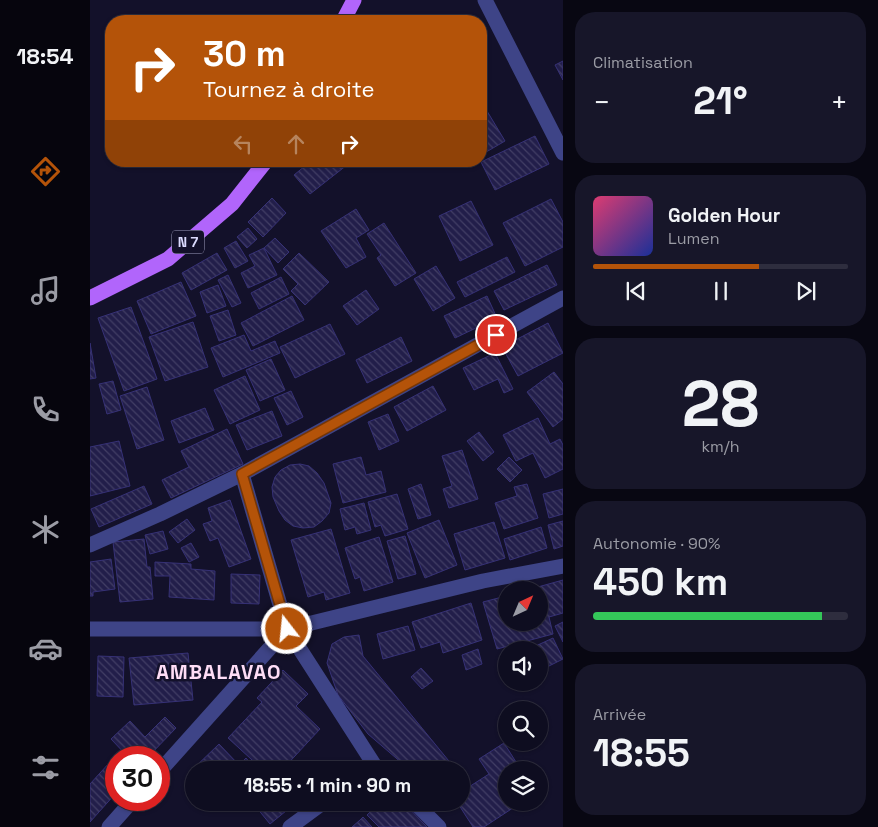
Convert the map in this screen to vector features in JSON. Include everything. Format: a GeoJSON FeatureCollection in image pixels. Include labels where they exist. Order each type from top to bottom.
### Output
{"type":"FeatureCollection","features":[{"type":"Feature","properties":{"kind":"main road"},"geometry":{"type":"LineString","coordinates":[[346,15],[354,0]]}},
{"type":"Feature","properties":{"kind":"main road","name":"N 7"},"geometry":{"type":"LineString","coordinates":[[90,298],[168,259],[232,204],[261,167]]}},
{"type":"Feature","properties":{"kind":"street"},"geometry":{"type":"LineString","coordinates":[[485,0],[563,154]]}},
{"type":"Feature","properties":{"kind":"street"},"geometry":{"type":"LineString","coordinates":[[90,545],[160,514],[242,474],[563,298]]}},
{"type":"Feature","properties":{"kind":"street"},"geometry":{"type":"LineString","coordinates":[[242,474],[287,629],[369,761]]}},
{"type":"Feature","properties":{"kind":"street"},"geometry":{"type":"LineString","coordinates":[[90,629],[287,629],[483,581],[563,566]]}},
{"type":"Feature","properties":{"kind":"street"},"geometry":{"type":"LineString","coordinates":[[170,760],[287,629]]}},
{"type":"Feature","properties":{"kind":"street"},"geometry":{"type":"LineString","coordinates":[[109,827],[123,811]]}},
{"type":"Feature","properties":{"kind":"street"},"geometry":{"type":"LineString","coordinates":[[290,827],[312,811]]}},
{"type":"Feature","properties":{"kind":"street"},"geometry":{"type":"LineString","coordinates":[[423,811],[439,827]]}},
{"type":"Feature","properties":{"kind":"building"},"geometry":{"type":"Polygon","coordinates":[[[563,61],[563,80],[555,65],[563,61]]]}},
{"type":"Feature","properties":{"kind":"building"},"geometry":{"type":"Polygon","coordinates":[[[487,111],[505,141],[487,152],[487,111]]]}},
{"type":"Feature","properties":{"kind":"building"},"geometry":{"type":"Polygon","coordinates":[[[535,136],[549,164],[495,190],[484,167],[487,167],[487,159],[535,136]]]}},
{"type":"Feature","properties":{"kind":"building"},"geometry":{"type":"Polygon","coordinates":[[[304,167],[344,167],[310,194],[294,175],[304,167]]]}},
{"type":"Feature","properties":{"kind":"building"},"geometry":{"type":"Polygon","coordinates":[[[272,198],[286,213],[263,237],[248,222],[272,198]]]}},
{"type":"Feature","properties":{"kind":"building"},"geometry":{"type":"Polygon","coordinates":[[[551,199],[563,222],[563,247],[525,266],[503,223],[551,199]]]}},
{"type":"Feature","properties":{"kind":"building"},"geometry":{"type":"Polygon","coordinates":[[[471,201],[493,245],[460,261],[439,216],[471,201]]]}},
{"type":"Feature","properties":{"kind":"building"},"geometry":{"type":"Polygon","coordinates":[[[356,209],[369,230],[356,238],[366,257],[346,268],[321,231],[356,209]]]}},
{"type":"Feature","properties":{"kind":"building"},"geometry":{"type":"Polygon","coordinates":[[[384,223],[416,273],[395,286],[377,258],[381,255],[367,234],[384,223]]]}},
{"type":"Feature","properties":{"kind":"building"},"geometry":{"type":"Polygon","coordinates":[[[248,228],[257,239],[247,248],[237,237],[248,228]]]}},
{"type":"Feature","properties":{"kind":"building"},"geometry":{"type":"Polygon","coordinates":[[[275,238],[289,252],[278,263],[264,248],[275,238]]]}},
{"type":"Feature","properties":{"kind":"building"},"geometry":{"type":"Polygon","coordinates":[[[236,241],[248,261],[235,268],[224,248],[236,241]]]}},
{"type":"Feature","properties":{"kind":"building"},"geometry":{"type":"Polygon","coordinates":[[[264,248],[277,275],[248,288],[241,273],[255,266],[249,255],[264,248]]]}},
{"type":"Feature","properties":{"kind":"building"},"geometry":{"type":"Polygon","coordinates":[[[217,253],[227,270],[191,290],[182,273],[217,253]]]}},
{"type":"Feature","properties":{"kind":"building"},"geometry":{"type":"Polygon","coordinates":[[[299,253],[329,282],[305,305],[291,291],[298,284],[283,269],[299,253]]]}},
{"type":"Feature","properties":{"kind":"building"},"geometry":{"type":"Polygon","coordinates":[[[507,257],[515,272],[465,297],[457,282],[507,257]]]}},
{"type":"Feature","properties":{"kind":"building"},"geometry":{"type":"Polygon","coordinates":[[[547,265],[557,285],[504,310],[494,291],[547,265]]]}},
{"type":"Feature","properties":{"kind":"building"},"geometry":{"type":"Polygon","coordinates":[[[436,266],[455,298],[433,311],[414,279],[436,266]]]}},
{"type":"Feature","properties":{"kind":"building"},"geometry":{"type":"Polygon","coordinates":[[[228,275],[241,303],[232,307],[218,280],[228,275]]]}},
{"type":"Feature","properties":{"kind":"building"},"geometry":{"type":"Polygon","coordinates":[[[281,277],[289,294],[259,309],[251,293],[281,277]]]}},
{"type":"Feature","properties":{"kind":"building"},"geometry":{"type":"Polygon","coordinates":[[[181,282],[196,316],[151,334],[137,301],[181,282]]]}},
{"type":"Feature","properties":{"kind":"building"},"geometry":{"type":"Polygon","coordinates":[[[218,285],[226,306],[207,313],[200,292],[218,285]]]}},
{"type":"Feature","properties":{"kind":"building"},"geometry":{"type":"Polygon","coordinates":[[[366,290],[379,309],[357,325],[343,306],[366,290]]]}},
{"type":"Feature","properties":{"kind":"building"},"geometry":{"type":"Polygon","coordinates":[[[292,296],[304,320],[253,346],[241,323],[292,296]]]}},
{"type":"Feature","properties":{"kind":"building"},"geometry":{"type":"Polygon","coordinates":[[[487,296],[497,318],[455,338],[444,316],[487,296]]]}},
{"type":"Feature","properties":{"kind":"building"},"geometry":{"type":"Polygon","coordinates":[[[131,307],[157,379],[124,391],[98,318],[131,307]]]}},
{"type":"Feature","properties":{"kind":"building"},"geometry":{"type":"Polygon","coordinates":[[[228,310],[236,335],[219,341],[210,316],[228,310]]]}},
{"type":"Feature","properties":{"kind":"building"},"geometry":{"type":"Polygon","coordinates":[[[193,322],[208,367],[165,381],[149,337],[193,322]]]}},
{"type":"Feature","properties":{"kind":"building"},"geometry":{"type":"Polygon","coordinates":[[[548,323],[563,353],[518,376],[502,347],[548,323]]]}},
{"type":"Feature","properties":{"kind":"building"},"geometry":{"type":"Polygon","coordinates":[[[330,324],[345,354],[295,378],[280,347],[330,324]]]}},
{"type":"Feature","properties":{"kind":"building"},"geometry":{"type":"Polygon","coordinates":[[[244,335],[251,351],[275,341],[280,353],[223,377],[211,348],[244,335]]]}},
{"type":"Feature","properties":{"kind":"building"},"geometry":{"type":"Polygon","coordinates":[[[401,337],[412,361],[367,383],[356,360],[401,337]]]}},
{"type":"Feature","properties":{"kind":"building"},"geometry":{"type":"Polygon","coordinates":[[[90,343],[96,378],[90,379],[90,343]]]}},
{"type":"Feature","properties":{"kind":"building"},"geometry":{"type":"Polygon","coordinates":[[[495,353],[513,389],[504,393],[498,379],[474,390],[463,368],[495,353]]]}},
{"type":"Feature","properties":{"kind":"building"},"geometry":{"type":"Polygon","coordinates":[[[271,359],[285,390],[260,401],[246,370],[271,359]]]}},
{"type":"Feature","properties":{"kind":"building"},"geometry":{"type":"Polygon","coordinates":[[[554,372],[563,384],[563,419],[553,427],[527,392],[554,372]]]}},
{"type":"Feature","properties":{"kind":"building"},"geometry":{"type":"Polygon","coordinates":[[[245,376],[260,410],[230,424],[214,390],[245,376]]]}},
{"type":"Feature","properties":{"kind":"building"},"geometry":{"type":"Polygon","coordinates":[[[113,381],[121,410],[107,414],[99,384],[113,381]]]}},
{"type":"Feature","properties":{"kind":"building"},"geometry":{"type":"Polygon","coordinates":[[[433,386],[446,410],[407,431],[394,407],[433,386]]]}},
{"type":"Feature","properties":{"kind":"building"},"geometry":{"type":"Polygon","coordinates":[[[147,387],[164,440],[137,449],[120,396],[147,387]]]}},
{"type":"Feature","properties":{"kind":"building"},"geometry":{"type":"Polygon","coordinates":[[[291,391],[303,417],[287,425],[274,398],[291,391]]]}},
{"type":"Feature","properties":{"kind":"building"},"geometry":{"type":"Polygon","coordinates":[[[205,408],[214,430],[179,443],[171,421],[205,408]]]}},
{"type":"Feature","properties":{"kind":"building"},"geometry":{"type":"Polygon","coordinates":[[[272,411],[282,436],[247,450],[236,425],[272,411]]]}},
{"type":"Feature","properties":{"kind":"building"},"geometry":{"type":"Polygon","coordinates":[[[388,414],[399,441],[379,450],[368,422],[388,414]]]}},
{"type":"Feature","properties":{"kind":"building"},"geometry":{"type":"Polygon","coordinates":[[[538,418],[550,444],[560,439],[563,445],[563,469],[545,478],[533,453],[516,461],[503,435],[538,418]]]}},
{"type":"Feature","properties":{"kind":"building"},"geometry":{"type":"Polygon","coordinates":[[[227,429],[243,464],[171,498],[162,480],[189,467],[181,451],[227,429]]]}},
{"type":"Feature","properties":{"kind":"building"},"geometry":{"type":"Polygon","coordinates":[[[479,432],[494,452],[483,461],[467,441],[479,432]]]}},
{"type":"Feature","properties":{"kind":"building"},"geometry":{"type":"Polygon","coordinates":[[[119,441],[130,486],[90,496],[90,447],[119,441]]]}},
{"type":"Feature","properties":{"kind":"building"},"geometry":{"type":"Polygon","coordinates":[[[462,450],[478,499],[449,508],[443,489],[452,486],[442,456],[462,450]]]}},
{"type":"Feature","properties":{"kind":"building"},"geometry":{"type":"Polygon","coordinates":[[[361,457],[366,475],[381,471],[386,492],[343,503],[333,464],[361,457]]]}},
{"type":"Feature","properties":{"kind":"building"},"geometry":{"type":"Polygon","coordinates":[[[509,457],[522,470],[510,482],[497,469],[509,457]]]}},
{"type":"Feature","properties":{"kind":"building"},"geometry":{"type":"Polygon","coordinates":[[[300,464],[309,466],[317,473],[324,483],[331,503],[329,513],[314,527],[303,528],[293,526],[285,520],[273,497],[272,487],[275,477],[281,470],[290,465],[300,464]]]}},
{"type":"Feature","properties":{"kind":"building"},"geometry":{"type":"Polygon","coordinates":[[[421,484],[431,515],[418,519],[408,489],[421,484]]]}},
{"type":"Feature","properties":{"kind":"building"},"geometry":{"type":"Polygon","coordinates":[[[527,484],[538,518],[504,529],[495,503],[517,496],[514,487],[527,484]]]}},
{"type":"Feature","properties":{"kind":"building"},"geometry":{"type":"Polygon","coordinates":[[[144,486],[152,504],[99,527],[91,509],[144,486]]]}},
{"type":"Feature","properties":{"kind":"building"},"geometry":{"type":"Polygon","coordinates":[[[563,489],[563,514],[549,518],[543,494],[563,489]]]}},
{"type":"Feature","properties":{"kind":"building"},"geometry":{"type":"Polygon","coordinates":[[[397,494],[408,529],[385,536],[381,525],[375,527],[368,502],[397,494]]]}},
{"type":"Feature","properties":{"kind":"building"},"geometry":{"type":"Polygon","coordinates":[[[230,500],[251,559],[229,567],[218,538],[210,541],[203,524],[212,521],[208,508],[230,500]]]}},
{"type":"Feature","properties":{"kind":"building"},"geometry":{"type":"Polygon","coordinates":[[[364,503],[371,530],[357,534],[355,527],[345,530],[340,509],[364,503]]]}},
{"type":"Feature","properties":{"kind":"building"},"geometry":{"type":"Polygon","coordinates":[[[187,519],[195,530],[178,543],[169,532],[187,519]]]}},
{"type":"Feature","properties":{"kind":"building"},"geometry":{"type":"Polygon","coordinates":[[[439,520],[457,565],[425,578],[407,533],[439,520]]]}},
{"type":"Feature","properties":{"kind":"building"},"geometry":{"type":"Polygon","coordinates":[[[563,521],[563,546],[554,549],[548,525],[563,521]]]}},
{"type":"Feature","properties":{"kind":"building"},"geometry":{"type":"Polygon","coordinates":[[[494,522],[505,558],[465,570],[454,534],[494,522]]]}},
{"type":"Feature","properties":{"kind":"building"},"geometry":{"type":"Polygon","coordinates":[[[541,527],[547,548],[510,560],[504,539],[541,527]]]}},
{"type":"Feature","properties":{"kind":"building"},"geometry":{"type":"Polygon","coordinates":[[[331,529],[350,593],[326,600],[324,592],[308,597],[291,540],[331,529]]]}},
{"type":"Feature","properties":{"kind":"building"},"geometry":{"type":"Polygon","coordinates":[[[163,531],[168,549],[150,554],[145,535],[163,531]]]}},
{"type":"Feature","properties":{"kind":"building"},"geometry":{"type":"Polygon","coordinates":[[[405,536],[416,574],[398,579],[387,541],[405,536]]]}},
{"type":"Feature","properties":{"kind":"building"},"geometry":{"type":"Polygon","coordinates":[[[379,537],[393,582],[364,591],[360,577],[355,579],[345,548],[379,537]]]}},
{"type":"Feature","properties":{"kind":"building"},"geometry":{"type":"Polygon","coordinates":[[[144,539],[147,567],[150,567],[153,599],[120,602],[113,542],[144,539]]]}},
{"type":"Feature","properties":{"kind":"building"},"geometry":{"type":"Polygon","coordinates":[[[191,543],[199,557],[189,562],[181,548],[191,543]]]}},
{"type":"Feature","properties":{"kind":"building"},"geometry":{"type":"Polygon","coordinates":[[[111,559],[115,589],[93,592],[93,596],[90,596],[90,562],[111,559]]]}},
{"type":"Feature","properties":{"kind":"building"},"geometry":{"type":"Polygon","coordinates":[[[155,562],[191,564],[191,569],[215,571],[214,600],[169,597],[170,576],[155,576],[155,562]]]}},
{"type":"Feature","properties":{"kind":"building"},"geometry":{"type":"Polygon","coordinates":[[[231,574],[260,575],[259,604],[231,603],[231,574]]]}},
{"type":"Feature","properties":{"kind":"building"},"geometry":{"type":"Polygon","coordinates":[[[563,580],[563,613],[549,617],[553,634],[527,641],[498,641],[497,649],[483,602],[498,598],[498,631],[548,631],[548,584],[563,580]]]}},
{"type":"Feature","properties":{"kind":"building"},"geometry":{"type":"Polygon","coordinates":[[[471,603],[482,640],[443,653],[440,642],[421,648],[412,622],[471,603]]]}},
{"type":"Feature","properties":{"kind":"building"},"geometry":{"type":"Polygon","coordinates":[[[563,622],[563,642],[555,626],[563,622]]]}},
{"type":"Feature","properties":{"kind":"building"},"geometry":{"type":"Polygon","coordinates":[[[408,626],[415,650],[383,659],[377,634],[408,626]]]}},
{"type":"Feature","properties":{"kind":"building"},"geometry":{"type":"Polygon","coordinates":[[[359,635],[363,656],[449,761],[400,761],[368,734],[338,695],[327,663],[332,644],[344,637],[359,635]]]}},
{"type":"Feature","properties":{"kind":"building"},"geometry":{"type":"Polygon","coordinates":[[[553,638],[563,659],[548,666],[548,641],[553,638]]]}},
{"type":"Feature","properties":{"kind":"building"},"geometry":{"type":"Polygon","coordinates":[[[478,649],[482,664],[466,670],[462,655],[478,649]]]}},
{"type":"Feature","properties":{"kind":"building"},"geometry":{"type":"Polygon","coordinates":[[[188,653],[193,700],[134,705],[129,658],[188,653]]]}},
{"type":"Feature","properties":{"kind":"building"},"geometry":{"type":"Polygon","coordinates":[[[98,656],[124,657],[123,697],[97,696],[98,656]]]}},
{"type":"Feature","properties":{"kind":"building"},"geometry":{"type":"Polygon","coordinates":[[[421,668],[433,681],[422,689],[411,677],[421,668]]]}},
{"type":"Feature","properties":{"kind":"building"},"geometry":{"type":"Polygon","coordinates":[[[283,670],[308,694],[296,706],[320,729],[290,761],[253,761],[228,738],[262,702],[257,698],[283,670]]]}},
{"type":"Feature","properties":{"kind":"building"},"geometry":{"type":"Polygon","coordinates":[[[165,717],[176,728],[159,746],[118,746],[111,739],[130,721],[145,737],[165,717]]]}},
{"type":"Feature","properties":{"kind":"building"},"geometry":{"type":"Polygon","coordinates":[[[219,744],[235,761],[201,761],[219,744]]]}},
{"type":"Feature","properties":{"kind":"building"},"geometry":{"type":"Polygon","coordinates":[[[498,747],[498,751],[509,751],[515,761],[498,761],[498,811],[508,811],[484,827],[473,827],[463,811],[470,811],[470,786],[489,774],[479,759],[498,747]]]}},
{"type":"Feature","properties":{"kind":"building"},"geometry":{"type":"Polygon","coordinates":[[[105,768],[105,805],[90,822],[90,784],[105,768]]]}},
{"type":"Feature","properties":{"kind":"building"},"geometry":{"type":"Polygon","coordinates":[[[259,811],[286,811],[270,824],[259,811]]]}},
{"type":"Feature","properties":{"kind":"building"},"geometry":{"type":"Polygon","coordinates":[[[371,811],[412,811],[427,827],[379,827],[367,815],[371,811]]]}},
{"type":"Feature","properties":{"kind":"building"},"geometry":{"type":"Polygon","coordinates":[[[363,817],[372,827],[352,827],[360,820],[363,817]]]}},
{"type":"Feature","properties":{"kind":"district","name":"AMBALAVAO"},"geometry":{"type":"Point","coordinates":[219,672]}},
{"type":"Feature","properties":{"kind":"route"},"geometry":{"type":"LineString","coordinates":[[287,629],[242,474],[496,335]]}}]}
